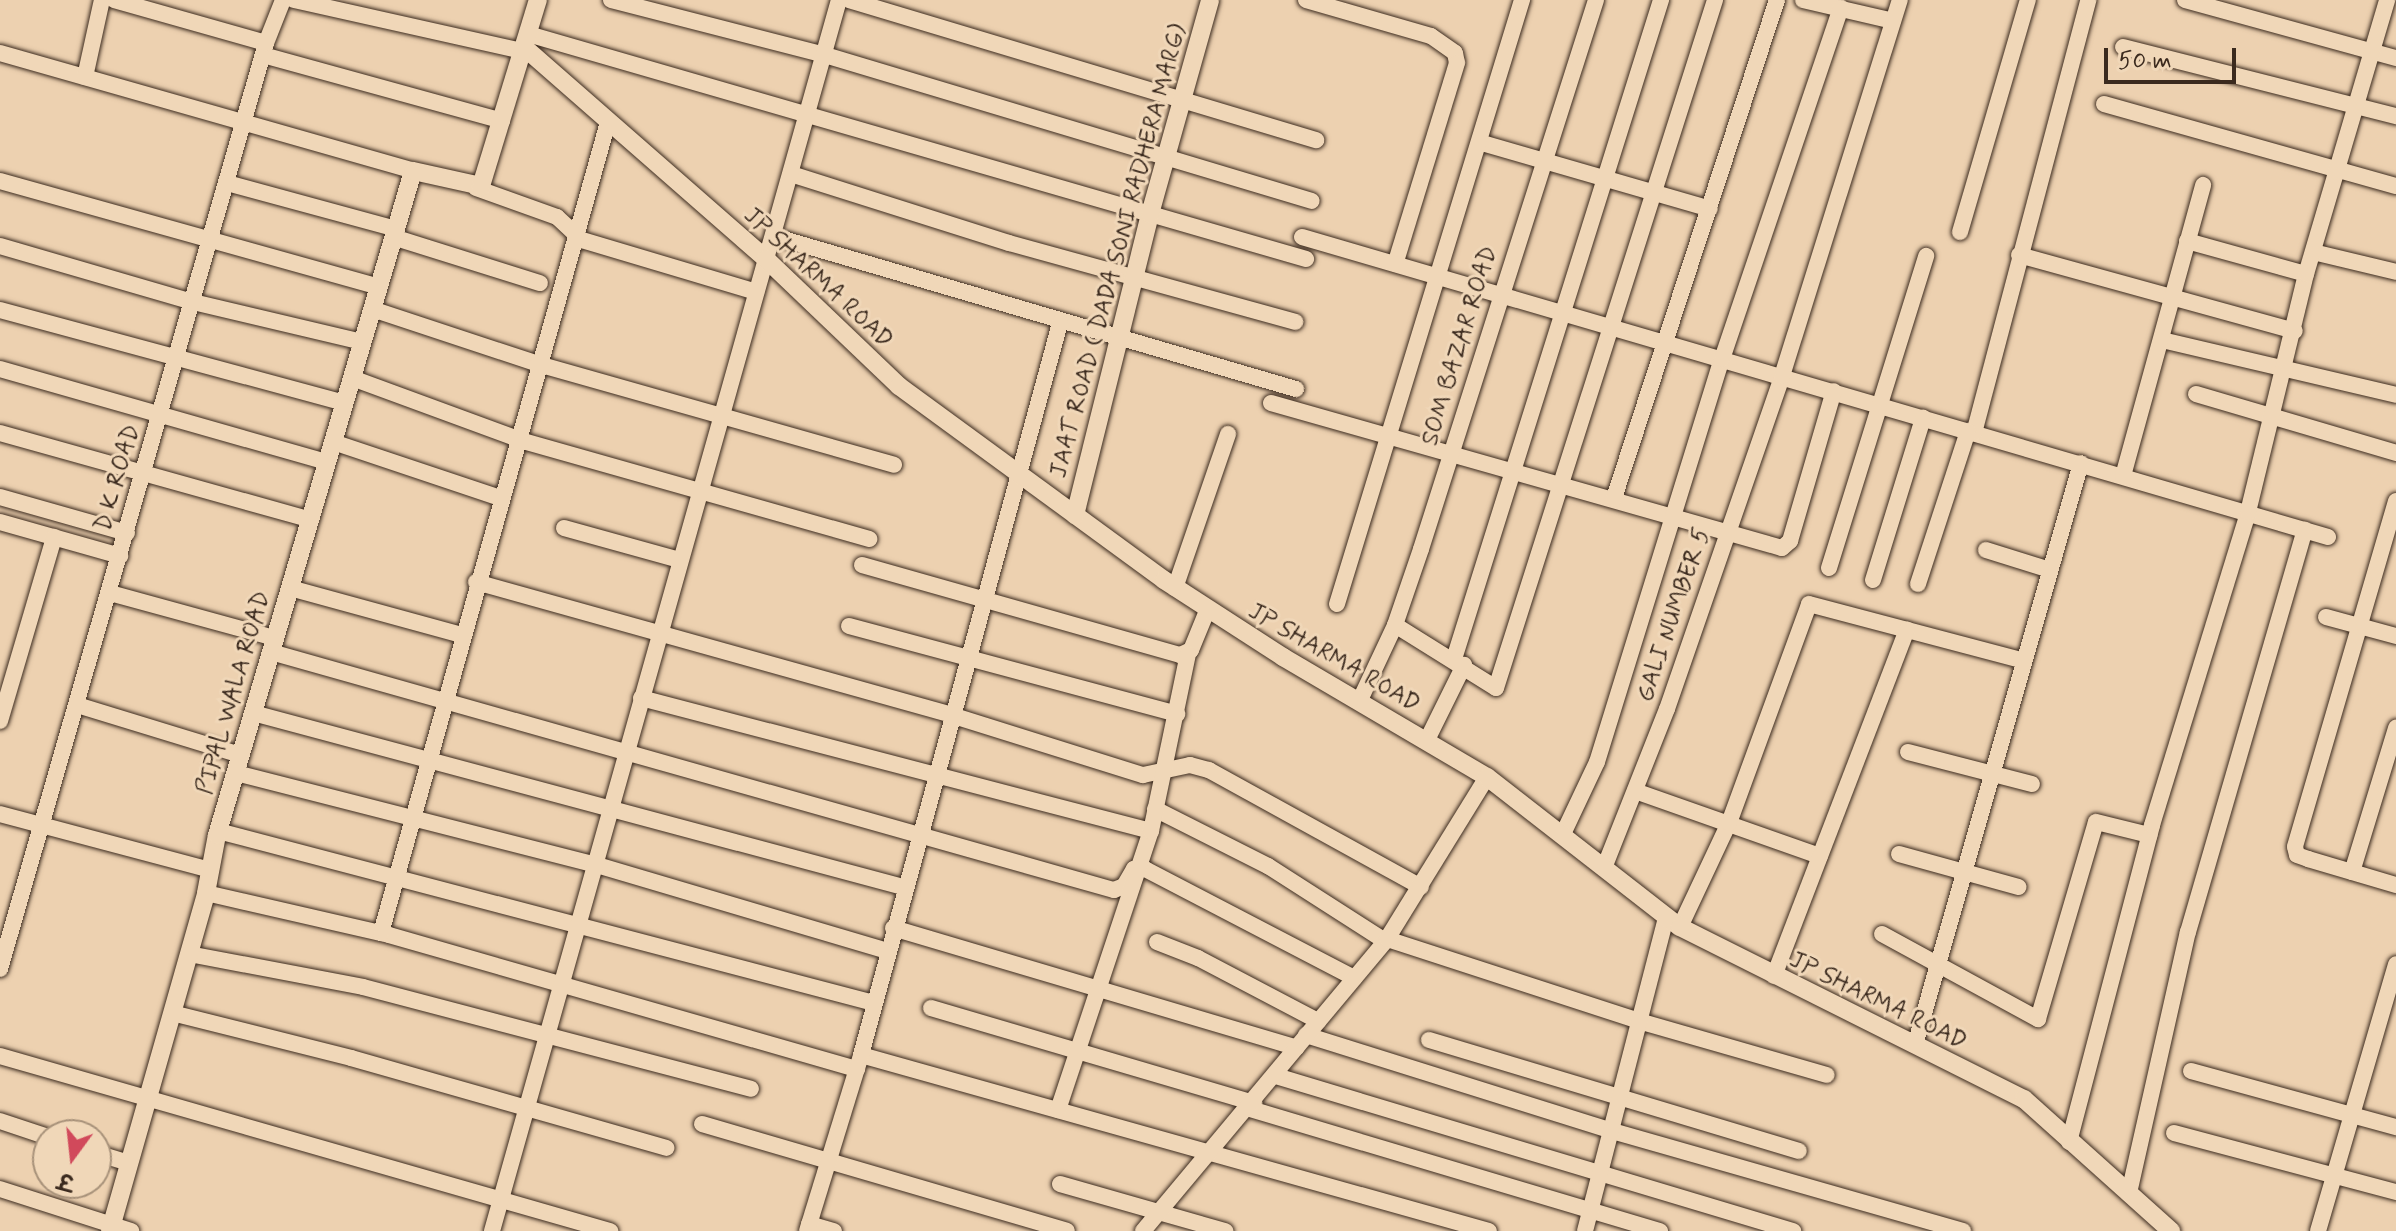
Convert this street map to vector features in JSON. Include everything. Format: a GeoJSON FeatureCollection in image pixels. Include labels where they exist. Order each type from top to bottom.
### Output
{"type":"FeatureCollection","features":[{"type":"Feature","properties":{"kind":"street"},"geometry":{"type":"LineString","coordinates":[[85,77],[102,0]]}},
{"type":"Feature","properties":{"kind":"street"},"geometry":{"type":"LineString","coordinates":[[114,0],[502,121]]}},
{"type":"Feature","properties":{"kind":"street","name":"D K ROAD"},"geometry":{"type":"LineString","coordinates":[[0,969],[178,360],[264,49],[283,0]]}},
{"type":"Feature","properties":{"kind":"street"},"geometry":{"type":"LineString","coordinates":[[294,0],[525,44],[808,116],[1306,259]]}},
{"type":"Feature","properties":{"kind":"street"},"geometry":{"type":"LineString","coordinates":[[476,188],[483,182],[538,0]]}},
{"type":"Feature","properties":{"kind":"street"},"geometry":{"type":"LineString","coordinates":[[611,0],[825,55],[1312,201]]}},
{"type":"Feature","properties":{"kind":"street"},"geometry":{"type":"LineString","coordinates":[[492,1231],[614,809],[657,633],[839,0]]}},
{"type":"Feature","properties":{"kind":"street"},"geometry":{"type":"LineString","coordinates":[[849,0],[1316,140]]}},
{"type":"Feature","properties":{"kind":"street","name":"JAAT ROAD ( DADA SONI RADHERA MARG)"},"geometry":{"type":"LineString","coordinates":[[1075,515],[1134,275],[1210,0]]}},
{"type":"Feature","properties":{"kind":"street"},"geometry":{"type":"LineString","coordinates":[[1306,0],[1431,36],[1455,53],[1457,63],[1395,264]]}},
{"type":"Feature","properties":{"kind":"street"},"geometry":{"type":"LineString","coordinates":[[1337,604],[1392,436],[1436,276],[1482,143],[1522,0]]}},
{"type":"Feature","properties":{"kind":"street","name":"SOM BAZAR ROAD"},"geometry":{"type":"LineString","coordinates":[[1359,702],[1395,625],[1596,0]]}},
{"type":"Feature","properties":{"kind":"street"},"geometry":{"type":"LineString","coordinates":[[1427,740],[1459,662],[1562,312],[1661,0]]}},
{"type":"Feature","properties":{"kind":"street"},"geometry":{"type":"LineString","coordinates":[[1395,625],[1459,662],[1496,688],[1563,486],[1715,0]]}},
{"type":"Feature","properties":{"kind":"street"},"geometry":{"type":"LineString","coordinates":[[1614,498],[1777,0]]}},
{"type":"Feature","properties":{"kind":"street"},"geometry":{"type":"LineString","coordinates":[[1803,0],[1893,21]]}},
{"type":"Feature","properties":{"kind":"street","name":"GALI NUMBER 5"},"geometry":{"type":"LineString","coordinates":[[1604,868],[1635,791],[1782,376],[1900,0]]}},
{"type":"Feature","properties":{"kind":"street"},"geometry":{"type":"LineString","coordinates":[[1960,232],[2028,0]]}},
{"type":"Feature","properties":{"kind":"street"},"geometry":{"type":"LineString","coordinates":[[1918,584],[1971,432],[2088,0]]}},
{"type":"Feature","properties":{"kind":"street"},"geometry":{"type":"LineString","coordinates":[[2185,0],[2396,58]]}},
{"type":"Feature","properties":{"kind":"street"},"geometry":{"type":"LineString","coordinates":[[2069,1142],[2149,835],[2248,512],[2282,370],[2295,331],[2306,274],[2387,0]]}},
{"type":"Feature","properties":{"kind":"street"},"geometry":{"type":"LineString","coordinates":[[1562,836],[1597,762],[1722,359],[1841,8]]}},
{"type":"Feature","properties":{"kind":"street","name":"JP SHARMA ROAD"},"geometry":{"type":"LineString","coordinates":[[525,44],[608,122],[766,259],[899,386],[1175,588],[1207,611],[1487,777],[1673,922],[1774,976],[2024,1099],[2129,1193],[2161,1227]]}},
{"type":"Feature","properties":{"kind":"street"},"geometry":{"type":"LineString","coordinates":[[2123,47],[2396,116]]}},
{"type":"Feature","properties":{"kind":"street"},"geometry":{"type":"LineString","coordinates":[[0,53],[476,188],[557,217],[574,237],[756,292]]}},
{"type":"Feature","properties":{"kind":"street"},"geometry":{"type":"LineString","coordinates":[[2104,104],[2396,186]]}},
{"type":"Feature","properties":{"kind":"street"},"geometry":{"type":"LineString","coordinates":[[381,933],[476,582],[608,122]]}},
{"type":"Feature","properties":{"kind":"street"},"geometry":{"type":"LineString","coordinates":[[1482,143],[1710,209]]}},
{"type":"Feature","properties":{"kind":"street","name":"PIPAL WALA ROAD"},"geometry":{"type":"LineString","coordinates":[[111,1229],[206,893],[218,831],[413,171]]}},
{"type":"Feature","properties":{"kind":"street"},"geometry":{"type":"LineString","coordinates":[[791,174],[1009,243],[1134,275],[1295,322]]}},
{"type":"Feature","properties":{"kind":"street"},"geometry":{"type":"LineString","coordinates":[[0,181],[211,243],[379,287]]}},
{"type":"Feature","properties":{"kind":"street"},"geometry":{"type":"LineString","coordinates":[[227,183],[395,233],[540,283]]}},
{"type":"Feature","properties":{"kind":"street"},"geometry":{"type":"LineString","coordinates":[[2123,476],[2203,185]]}},
{"type":"Feature","properties":{"kind":"street"},"geometry":{"type":"LineString","coordinates":[[773,236],[1117,341],[1296,389]]}},
{"type":"Feature","properties":{"kind":"street"},"geometry":{"type":"LineString","coordinates":[[1302,237],[2328,537]]}},
{"type":"Feature","properties":{"kind":"street"},"geometry":{"type":"LineString","coordinates":[[2187,241],[2306,274]]}},
{"type":"Feature","properties":{"kind":"street"},"geometry":{"type":"LineString","coordinates":[[0,246],[193,302],[362,342]]}},
{"type":"Feature","properties":{"kind":"street"},"geometry":{"type":"LineString","coordinates":[[2313,252],[2396,272]]}},
{"type":"Feature","properties":{"kind":"street"},"geometry":{"type":"LineString","coordinates":[[2019,255],[2295,331]]}},
{"type":"Feature","properties":{"kind":"street"},"geometry":{"type":"LineString","coordinates":[[1829,568],[1877,404],[1926,256]]}},
{"type":"Feature","properties":{"kind":"street"},"geometry":{"type":"LineString","coordinates":[[372,309],[538,364],[894,465]]}},
{"type":"Feature","properties":{"kind":"street"},"geometry":{"type":"LineString","coordinates":[[0,310],[344,403]]}},
{"type":"Feature","properties":{"kind":"street"},"geometry":{"type":"LineString","coordinates":[[834,1231],[808,1228],[859,1062],[903,887],[1016,472],[1060,323]]}},
{"type":"Feature","properties":{"kind":"street"},"geometry":{"type":"LineString","coordinates":[[2162,340],[2396,395]]}},
{"type":"Feature","properties":{"kind":"street"},"geometry":{"type":"LineString","coordinates":[[0,369],[327,462]]}},
{"type":"Feature","properties":{"kind":"street"},"geometry":{"type":"LineString","coordinates":[[352,378],[517,438],[869,539]]}},
{"type":"Feature","properties":{"kind":"street"},"geometry":{"type":"LineString","coordinates":[[1271,403],[1614,498],[1774,547],[1786,546],[1834,391]]}},
{"type":"Feature","properties":{"kind":"street"},"geometry":{"type":"LineString","coordinates":[[2196,394],[2396,453]]}},
{"type":"Feature","properties":{"kind":"street"},"geometry":{"type":"LineString","coordinates":[[1873,580],[1923,418]]}},
{"type":"Feature","properties":{"kind":"street"},"geometry":{"type":"LineString","coordinates":[[0,433],[144,476],[311,520]]}},
{"type":"Feature","properties":{"kind":"street"},"geometry":{"type":"LineString","coordinates":[[1175,588],[1228,434]]}},
{"type":"Feature","properties":{"kind":"street"},"geometry":{"type":"LineString","coordinates":[[333,442],[500,498]]}},
{"type":"Feature","properties":{"kind":"street"},"geometry":{"type":"LineString","coordinates":[[1915,1045],[2081,463]]}},
{"type":"Feature","properties":{"kind":"street"},"geometry":{"type":"LineString","coordinates":[[0,497],[127,533]]}},
{"type":"Feature","properties":{"kind":"street"},"geometry":{"type":"LineString","coordinates":[[2396,501],[2295,847],[2297,855],[2396,885]]}},
{"type":"Feature","properties":{"kind":"street"},"geometry":{"type":"LineString","coordinates":[[0,522],[120,556]]}},
{"type":"Feature","properties":{"kind":"street"},"geometry":{"type":"LineString","coordinates":[[564,528],[679,560]]}},
{"type":"Feature","properties":{"kind":"street"},"geometry":{"type":"LineString","coordinates":[[2129,1193],[2188,932],[2305,530]]}},
{"type":"Feature","properties":{"kind":"street"},"geometry":{"type":"LineString","coordinates":[[0,721],[54,537]]}},
{"type":"Feature","properties":{"kind":"street"},"geometry":{"type":"LineString","coordinates":[[1986,550],[2050,570]]}},
{"type":"Feature","properties":{"kind":"street"},"geometry":{"type":"LineString","coordinates":[[862,565],[1188,654]]}},
{"type":"Feature","properties":{"kind":"street"},"geometry":{"type":"LineString","coordinates":[[476,582],[951,715],[1143,775],[1190,765],[1241,783],[1421,887]]}},
{"type":"Feature","properties":{"kind":"street"},"geometry":{"type":"LineString","coordinates":[[290,588],[462,635]]}},
{"type":"Feature","properties":{"kind":"street"},"geometry":{"type":"LineString","coordinates":[[110,593],[443,700],[628,749],[1114,890],[1124,886],[1139,868]]}},
{"type":"Feature","properties":{"kind":"street"},"geometry":{"type":"LineString","coordinates":[[1585,1231],[1642,1022],[1673,922],[1729,823],[1809,604],[2024,661]]}},
{"type":"Feature","properties":{"kind":"street"},"geometry":{"type":"LineString","coordinates":[[1058,1110],[1151,831],[1188,654],[1207,611]]}},
{"type":"Feature","properties":{"kind":"street"},"geometry":{"type":"LineString","coordinates":[[2326,617],[2396,636]]}},
{"type":"Feature","properties":{"kind":"street"},"geometry":{"type":"LineString","coordinates":[[849,626],[1177,714]]}},
{"type":"Feature","properties":{"kind":"street"},"geometry":{"type":"LineString","coordinates":[[1774,976],[1907,630]]}},
{"type":"Feature","properties":{"kind":"street"},"geometry":{"type":"LineString","coordinates":[[641,698],[1151,831]]}},
{"type":"Feature","properties":{"kind":"street"},"geometry":{"type":"LineString","coordinates":[[77,705],[238,764],[411,819],[597,865],[887,951]]}},
{"type":"Feature","properties":{"kind":"street"},"geometry":{"type":"LineString","coordinates":[[253,713],[903,887]]}},
{"type":"Feature","properties":{"kind":"street"},"geometry":{"type":"LineString","coordinates":[[2352,872],[2396,728]]}},
{"type":"Feature","properties":{"kind":"street"},"geometry":{"type":"LineString","coordinates":[[1908,752],[2032,784]]}},
{"type":"Feature","properties":{"kind":"street"},"geometry":{"type":"LineString","coordinates":[[1143,1231],[1207,1152],[1276,1076],[1386,940],[1487,777]]}},
{"type":"Feature","properties":{"kind":"street"},"geometry":{"type":"LineString","coordinates":[[1635,791],[1820,856]]}},
{"type":"Feature","properties":{"kind":"street"},"geometry":{"type":"LineString","coordinates":[[1155,809],[1268,866],[1386,940],[1642,1022],[1827,1075]]}},
{"type":"Feature","properties":{"kind":"street"},"geometry":{"type":"LineString","coordinates":[[0,814],[211,870]]}},
{"type":"Feature","properties":{"kind":"street"},"geometry":{"type":"LineString","coordinates":[[1882,934],[2038,1019],[2096,822],[2149,835]]}},
{"type":"Feature","properties":{"kind":"street"},"geometry":{"type":"LineString","coordinates":[[218,831],[874,1003]]}},
{"type":"Feature","properties":{"kind":"street"},"geometry":{"type":"LineString","coordinates":[[1899,854],[2019,887]]}},
{"type":"Feature","properties":{"kind":"street"},"geometry":{"type":"LineString","coordinates":[[1139,868],[1354,978]]}},
{"type":"Feature","properties":{"kind":"street"},"geometry":{"type":"LineString","coordinates":[[206,893],[381,933],[563,985],[1058,1110],[1489,1231]]}},
{"type":"Feature","properties":{"kind":"street"},"geometry":{"type":"LineString","coordinates":[[893,928],[1963,1231]]}},
{"type":"Feature","properties":{"kind":"street"},"geometry":{"type":"LineString","coordinates":[[1157,942],[1198,958],[1318,1021]]}},
{"type":"Feature","properties":{"kind":"street"},"geometry":{"type":"LineString","coordinates":[[189,954],[363,987],[751,1089]]}},
{"type":"Feature","properties":{"kind":"street"},"geometry":{"type":"LineString","coordinates":[[2318,1231],[2352,1114],[2390,1005],[2396,964]]}},
{"type":"Feature","properties":{"kind":"street"},"geometry":{"type":"LineString","coordinates":[[931,1008],[1660,1231]]}},
{"type":"Feature","properties":{"kind":"street"},"geometry":{"type":"LineString","coordinates":[[172,1013],[666,1148]]}},
{"type":"Feature","properties":{"kind":"street"},"geometry":{"type":"LineString","coordinates":[[1429,1040],[1799,1151]]}},
{"type":"Feature","properties":{"kind":"street"},"geometry":{"type":"LineString","coordinates":[[0,1056],[610,1231]]}},
{"type":"Feature","properties":{"kind":"street"},"geometry":{"type":"LineString","coordinates":[[2191,1071],[2396,1127]]}},
{"type":"Feature","properties":{"kind":"street"},"geometry":{"type":"LineString","coordinates":[[1276,1076],[1600,1176],[1793,1231]]}},
{"type":"Feature","properties":{"kind":"street"},"geometry":{"type":"LineString","coordinates":[[0,1121],[32,1132]]}},
{"type":"Feature","properties":{"kind":"street"},"geometry":{"type":"LineString","coordinates":[[702,1124],[829,1158],[1067,1231]]}},
{"type":"Feature","properties":{"kind":"street"},"geometry":{"type":"LineString","coordinates":[[2174,1133],[2334,1173],[2396,1192]]}},
{"type":"Feature","properties":{"kind":"street"},"geometry":{"type":"LineString","coordinates":[[112,1158],[129,1163]]}},
{"type":"Feature","properties":{"kind":"street"},"geometry":{"type":"LineString","coordinates":[[1060,1184],[1225,1231]]}},
{"type":"Feature","properties":{"kind":"street"},"geometry":{"type":"LineString","coordinates":[[0,1189],[111,1229],[131,1231]]}}]}
